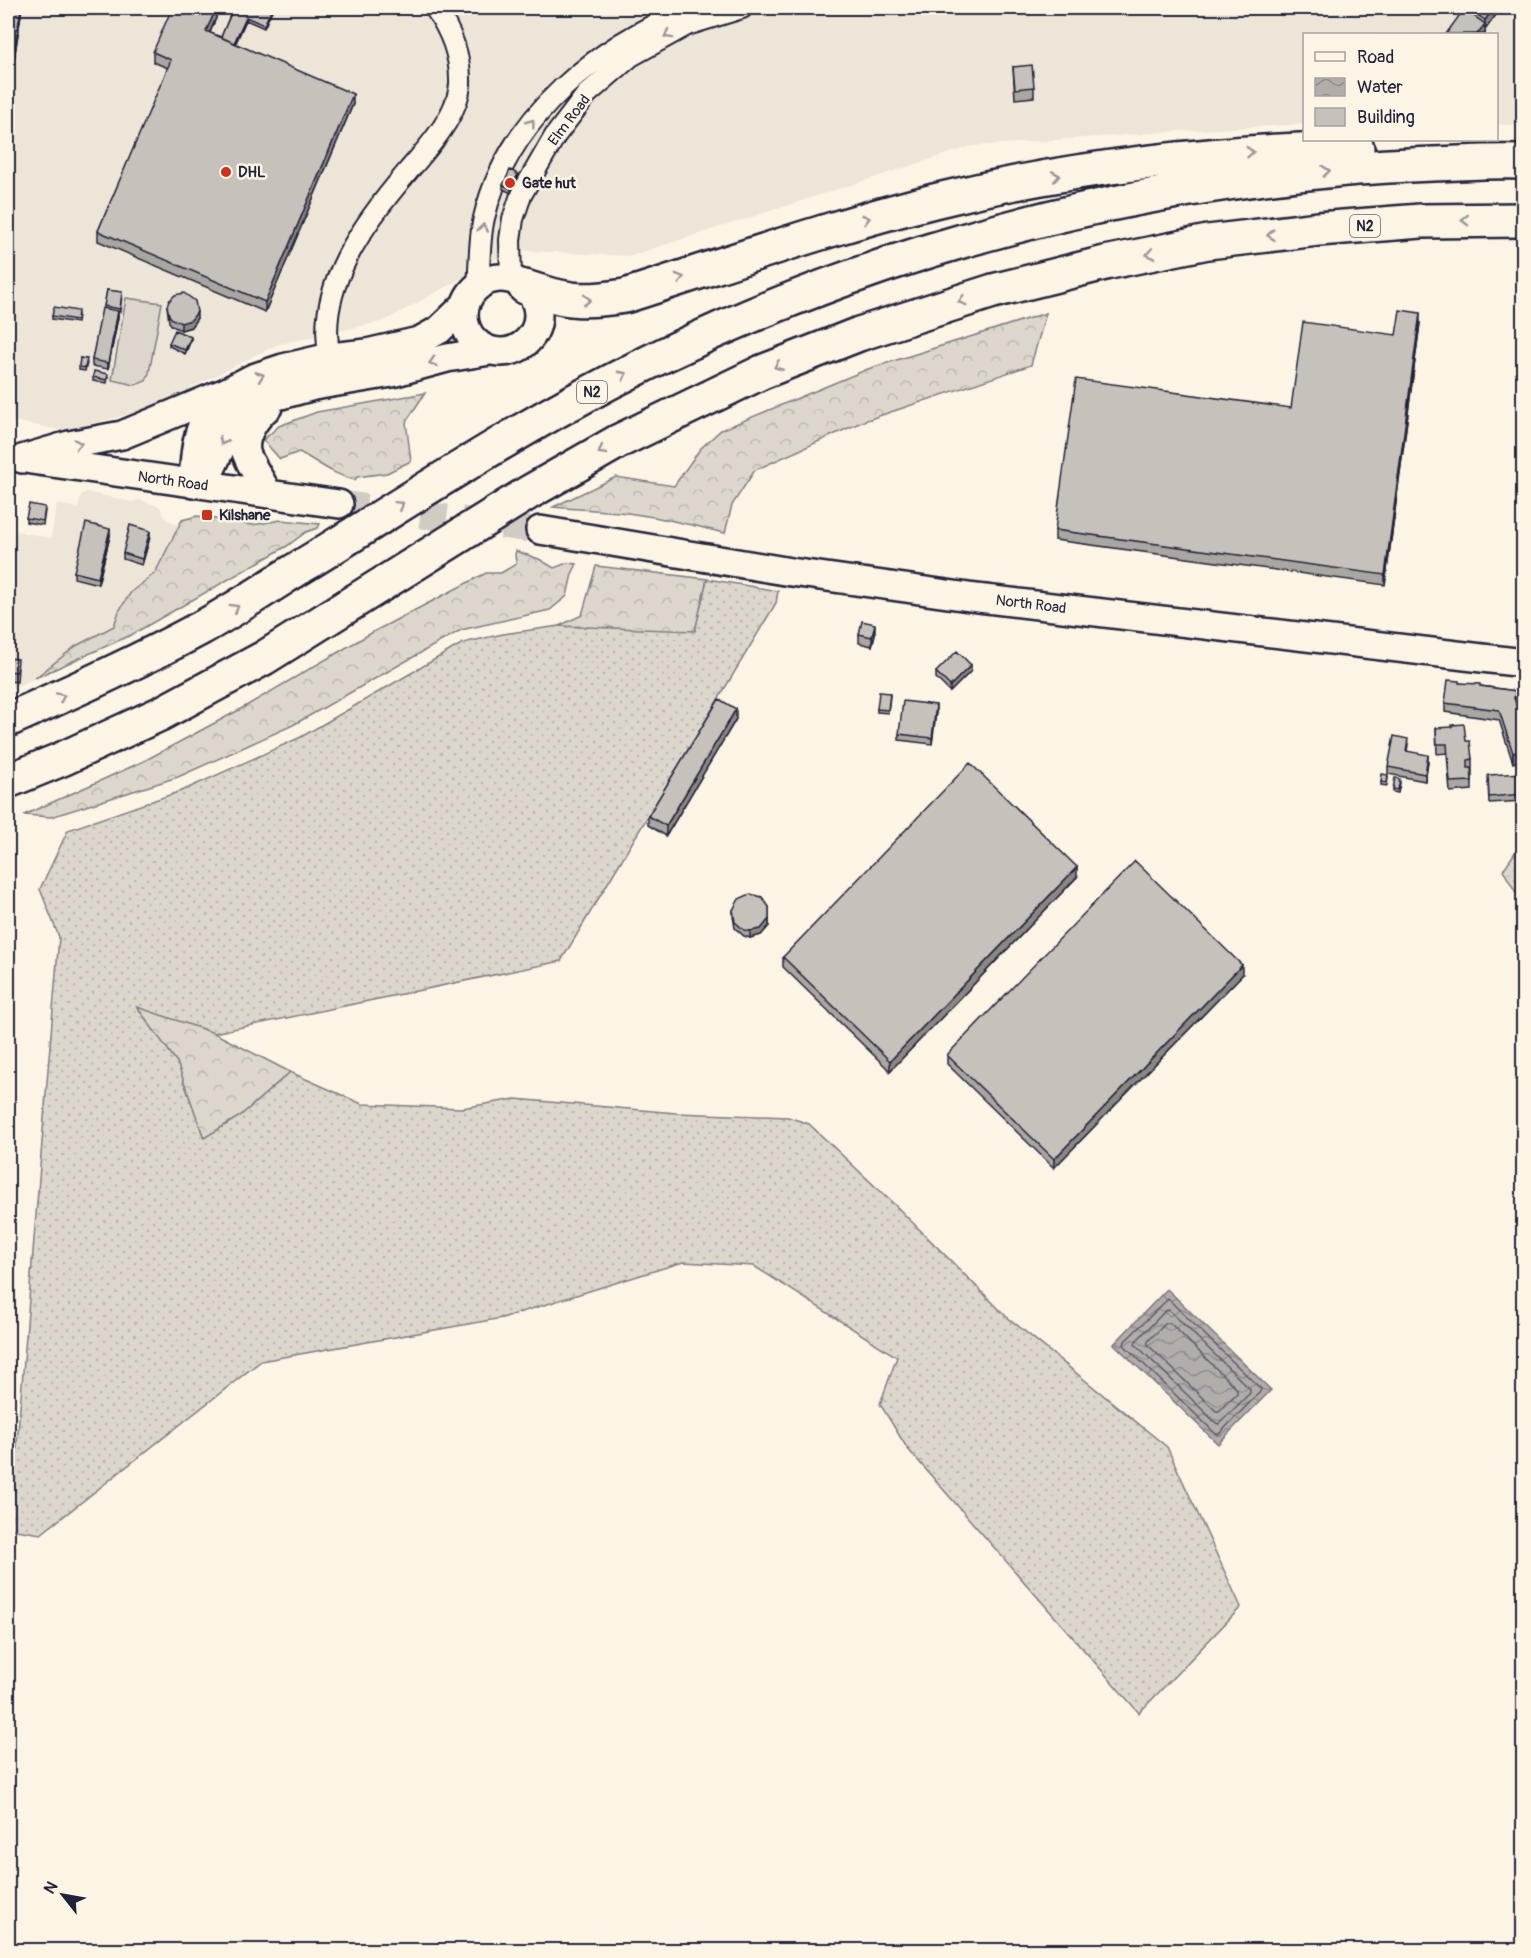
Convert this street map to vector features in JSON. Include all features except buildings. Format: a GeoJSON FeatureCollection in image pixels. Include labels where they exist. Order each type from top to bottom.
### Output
{"type":"FeatureCollection","features":[{"type":"Feature","properties":{"kind":"highway"},"geometry":{"type":"LineString","coordinates":[[518,283],[569,300],[592,301],[625,296],[862,220],[961,195],[1111,167],[1181,158],[1283,150],[1384,147],[1524,148]]}},
{"type":"Feature","properties":{"kind":"highway","name":"N2"},"geometry":{"type":"LineString","coordinates":[[8,720],[101,680],[204,626],[570,403],[637,368],[734,323],[833,284],[925,252],[1011,227],[1174,190],[1285,175],[1378,166],[1524,162]]}},
{"type":"Feature","properties":{"kind":"highway","name":"N2"},"geometry":{"type":"LineString","coordinates":[[8,781],[160,714],[264,658],[528,493],[619,441],[762,372],[859,333],[993,291],[1105,263],[1208,242],[1421,221],[1524,220]]}},
{"type":"Feature","properties":{"kind":"main road"},"geometry":{"type":"LineString","coordinates":[[15,458],[122,435],[226,392],[253,378],[283,368],[418,341],[439,330],[472,295],[488,280],[499,278],[518,283],[533,297],[538,308],[538,321],[534,333],[526,343],[515,350],[503,353],[490,351],[478,345],[465,326],[464,315],[472,295]]}},
{"type":"Feature","properties":{"kind":"main road"},"geometry":{"type":"LineString","coordinates":[[193,484],[212,467],[231,426],[245,411],[259,401],[325,384],[392,373],[447,358],[490,351]]}},
{"type":"Feature","properties":{"kind":"main road"},"geometry":{"type":"LineString","coordinates":[[193,484],[195,445],[204,422],[217,401],[226,392]]}},
{"type":"Feature","properties":{"kind":"main road"},"geometry":{"type":"LineString","coordinates":[[268,494],[246,452],[249,432],[260,414],[283,395]]}},
{"type":"Feature","properties":{"kind":"main road","name":"North Road"},"geometry":{"type":"LineString","coordinates":[[15,458],[339,504]]}},
{"type":"Feature","properties":{"kind":"main road","name":"North Road"},"geometry":{"type":"LineString","coordinates":[[540,530],[791,572],[969,597],[1523,658]]}},
{"type":"Feature","properties":{"kind":"street"},"geometry":{"type":"LineString","coordinates":[[330,357],[326,327],[336,284],[349,252],[389,193],[429,146],[451,114],[460,86],[458,54],[449,28],[435,8]]}},
{"type":"Feature","properties":{"kind":"street","name":"Elm Road"},"geometry":{"type":"LineString","coordinates":[[472,295],[483,220],[489,198],[509,154],[533,119],[576,75],[624,40],[692,8]]}},
{"type":"Feature","properties":{"kind":"street","name":"Elm Road"},"geometry":{"type":"LineString","coordinates":[[518,283],[510,240],[513,219],[521,195],[555,136],[587,94],[631,56],[687,25],[742,8]]}},
{"type":"Feature","properties":{"kind":"shaded area"},"geometry":{"type":"Polygon","coordinates":[[[8,8],[1523,8],[1523,126],[1498,124],[1498,33],[1303,33],[1303,124],[972,146],[630,256],[513,250],[384,321],[276,345],[152,408],[65,431],[8,420],[8,8]]]}},
{"type":"Feature","properties":{"kind":"shaded area"},"geometry":{"type":"Polygon","coordinates":[[[87,492],[132,502],[139,500],[159,506],[166,519],[184,528],[152,584],[135,589],[120,614],[131,635],[8,690],[8,569],[16,531],[51,538],[57,504],[78,508],[81,495],[87,492]]]}},
{"type":"Feature","properties":{"kind":"green space"},"geometry":{"type":"Polygon","coordinates":[[[126,298],[162,303],[149,373],[146,381],[135,385],[112,380],[126,298]]]}},
{"type":"Feature","properties":{"kind":"green space"},"geometry":{"type":"Polygon","coordinates":[[[1046,313],[1031,365],[864,421],[755,470],[732,505],[725,533],[635,514],[553,507],[616,477],[674,486],[700,449],[721,430],[868,369],[1046,313]]]}},
{"type":"Feature","properties":{"kind":"green space"},"geometry":{"type":"Polygon","coordinates":[[[425,393],[406,422],[411,461],[387,473],[357,477],[355,480],[347,478],[299,452],[280,459],[263,440],[279,426],[317,412],[425,393]]]}},
{"type":"Feature","properties":{"kind":"green space"},"geometry":{"type":"Polygon","coordinates":[[[197,516],[252,525],[281,520],[320,524],[318,528],[306,532],[287,546],[131,635],[35,678],[76,646],[114,626],[119,611],[131,592],[155,573],[182,520],[197,516]]]}},
{"type":"Feature","properties":{"kind":"green space"},"geometry":{"type":"Polygon","coordinates":[[[516,551],[539,559],[554,568],[567,563],[577,564],[567,596],[550,610],[461,630],[293,725],[178,777],[51,817],[24,815],[144,761],[239,710],[373,632],[486,573],[501,573],[516,564],[516,551]]]}},
{"type":"Feature","properties":{"kind":"green space"},"geometry":{"type":"Polygon","coordinates":[[[596,566],[707,579],[695,631],[559,626],[582,615],[596,566]]]}},
{"type":"Feature","properties":{"kind":"green space"},"geometry":{"type":"Polygon","coordinates":[[[707,579],[778,591],[776,603],[561,961],[214,1033],[138,1008],[177,1062],[204,1138],[240,1116],[290,1072],[362,1104],[462,1108],[515,1099],[676,1113],[788,1117],[809,1124],[897,1207],[1006,1316],[1167,1447],[1241,1607],[1139,1713],[907,1448],[880,1404],[897,1357],[754,1266],[683,1262],[502,1318],[261,1361],[41,1534],[10,1529],[59,937],[40,889],[68,830],[184,790],[301,737],[463,643],[503,634],[559,626],[695,630],[707,579]]]}},
{"type":"Feature","properties":{"kind":"green space"},"geometry":{"type":"Polygon","coordinates":[[[1524,849],[1523,905],[1503,870],[1516,851],[1524,849]]]}},
{"type":"Feature","properties":{"kind":"green space"},"geometry":{"type":"Polygon","coordinates":[[[137,1007],[214,1033],[290,1072],[240,1116],[204,1138],[177,1062],[137,1007]]]}},
{"type":"Feature","properties":{"kind":"water"},"geometry":{"type":"Polygon","coordinates":[[[1167,1289],[1271,1390],[1218,1444],[1114,1344],[1167,1289]]]}},
{"type":"Feature","properties":{"kind":"tunnel"},"geometry":{"type":"LineString","coordinates":[[339,504],[540,530]]}},
{"type":"Feature","properties":{"kind":"place","name":"DHL"},"geometry":{"type":"Point","coordinates":[226,172]}},
{"type":"Feature","properties":{"kind":"place","name":"Gate hut"},"geometry":{"type":"Point","coordinates":[510,183]}},
{"type":"Feature","properties":{"kind":"place","name":"Kilshane"},"geometry":{"type":"Point","coordinates":[207,515]}}]}
